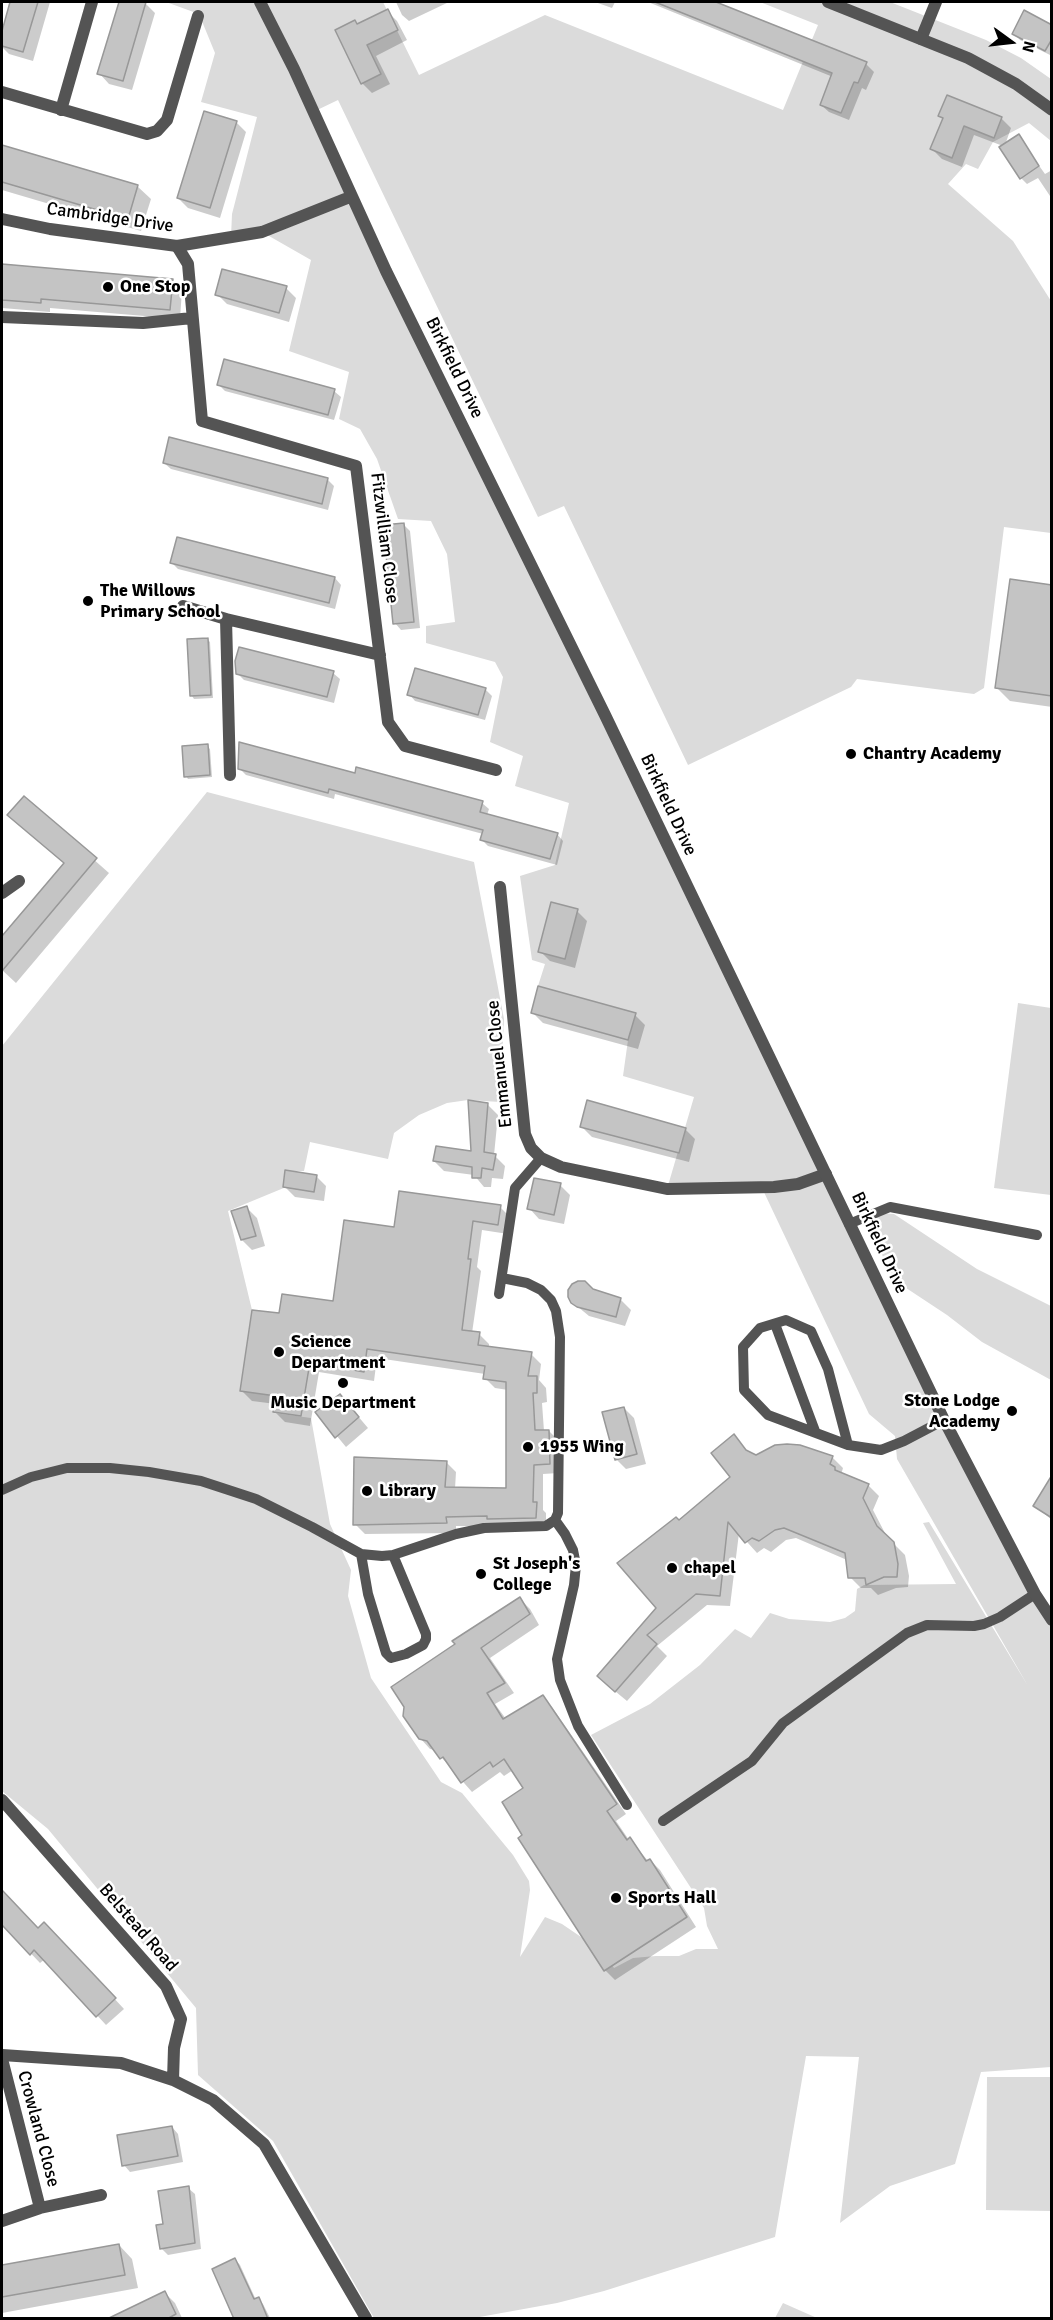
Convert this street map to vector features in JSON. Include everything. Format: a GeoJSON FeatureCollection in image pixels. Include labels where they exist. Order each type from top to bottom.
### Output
{"type":"FeatureCollection","features":[{"type":"Feature","properties":{"kind":"street"},"geometry":{"type":"LineString","coordinates":[[61,110],[92,2]]}},
{"type":"Feature","properties":{"kind":"street"},"geometry":{"type":"LineString","coordinates":[[828,2],[921,39],[995,72],[1052,110]]}},
{"type":"Feature","properties":{"kind":"street"},"geometry":{"type":"LineString","coordinates":[[921,39],[936,2]]}},
{"type":"Feature","properties":{"kind":"street","name":"Birkfield Drive"},"geometry":{"type":"LineString","coordinates":[[265,3],[350,197],[600,704],[849,1224],[944,1419],[1035,1594],[1052,1620]]}},
{"type":"Feature","properties":{"kind":"street"},"geometry":{"type":"LineString","coordinates":[[2,92],[147,134],[157,131],[167,120],[198,16]]}},
{"type":"Feature","properties":{"kind":"street","name":"Cambridge Drive"},"geometry":{"type":"LineString","coordinates":[[2,219],[50,229],[177,246],[262,232],[350,197]]}},
{"type":"Feature","properties":{"kind":"street","name":"Fitzwilliam Close"},"geometry":{"type":"LineString","coordinates":[[177,246],[188,264],[202,421],[356,466],[388,722],[405,746],[496,770]]}},
{"type":"Feature","properties":{"kind":"street"},"geometry":{"type":"LineString","coordinates":[[2,317],[143,323],[192,318]]}},
{"type":"Feature","properties":{"kind":"street"},"geometry":{"type":"LineString","coordinates":[[183,606],[226,619],[380,655]]}},
{"type":"Feature","properties":{"kind":"street"},"geometry":{"type":"LineString","coordinates":[[226,619],[230,775]]}},
{"type":"Feature","properties":{"kind":"street"},"geometry":{"type":"LineString","coordinates":[[2,893],[19,881]]}},
{"type":"Feature","properties":{"kind":"street","name":"Emmanuel Close"},"geometry":{"type":"LineString","coordinates":[[500,887],[525,1134],[531,1148],[541,1158]]}},
{"type":"Feature","properties":{"kind":"street"},"geometry":{"type":"LineString","coordinates":[[541,1158],[561,1167],[667,1189],[774,1188],[798,1184],[826,1174]]}},
{"type":"Feature","properties":{"kind":"street","name":"Belstead Road"},"geometry":{"type":"LineString","coordinates":[[2,1800],[166,1986],[181,2019],[174,2048],[173,2080]]}},
{"type":"Feature","properties":{"kind":"street"},"geometry":{"type":"LineString","coordinates":[[2,2057],[121,2062],[173,2080],[213,2100],[264,2144],[366,2319]]}},
{"type":"Feature","properties":{"kind":"street","name":"Crowland Close"},"geometry":{"type":"LineString","coordinates":[[2,2057],[40,2208]]}},
{"type":"Feature","properties":{"kind":"street","name":"Crowland Close"},"geometry":{"type":"LineString","coordinates":[[2,2221],[40,2208],[101,2195]]}},
{"type":"Feature","properties":{"kind":"lane"},"geometry":{"type":"LineString","coordinates":[[499,1294],[515,1188],[541,1158]]}},
{"type":"Feature","properties":{"kind":"lane"},"geometry":{"type":"LineString","coordinates":[[849,1224],[890,1207],[1037,1235]]}},
{"type":"Feature","properties":{"kind":"lane"},"geometry":{"type":"LineString","coordinates":[[2,1490],[31,1477],[67,1468],[110,1468],[201,1481],[256,1499],[361,1554],[393,1556],[456,1534],[483,1528],[546,1526],[555,1520],[558,1513],[560,1337],[556,1311],[551,1300],[541,1290],[527,1283],[502,1278]]}},
{"type":"Feature","properties":{"kind":"lane"},"geometry":{"type":"LineString","coordinates":[[848,1444],[828,1369],[811,1331],[786,1320],[760,1328],[743,1347],[744,1390],[768,1415],[848,1444],[881,1450],[904,1441],[944,1419]]}},
{"type":"Feature","properties":{"kind":"lane"},"geometry":{"type":"LineString","coordinates":[[775,1324],[815,1431]]}},
{"type":"Feature","properties":{"kind":"lane"},"geometry":{"type":"LineString","coordinates":[[555,1520],[566,1534],[576,1564],[574,1584],[557,1659],[560,1680],[578,1726],[627,1805]]}},
{"type":"Feature","properties":{"kind":"lane"},"geometry":{"type":"LineString","coordinates":[[361,1554],[368,1594],[386,1653],[390,1658],[406,1654],[423,1645],[426,1639],[426,1634],[393,1556]]}},
{"type":"Feature","properties":{"kind":"lane"},"geometry":{"type":"LineString","coordinates":[[663,1821],[752,1761],[783,1724],[907,1633],[927,1625],[974,1626],[984,1624],[1000,1617],[1035,1594]]}},
{"type":"Feature","properties":{"kind":"shaded area"},"geometry":{"type":"Polygon","coordinates":[[[166,2],[383,2],[419,75],[545,15],[783,110],[818,25],[760,2],[890,2],[986,40],[1021,58],[1051,79],[1051,141],[1029,123],[993,142],[978,169],[966,164],[948,184],[1013,241],[1051,301],[1051,533],[1004,527],[984,688],[974,694],[857,679],[851,687],[688,765],[564,506],[538,517],[338,100],[313,112],[826,1174],[1051,1620],[1051,2067],[981,2072],[955,2164],[890,2186],[840,2223],[859,2057],[806,2056],[775,2237],[604,2291],[557,2303],[474,2318],[374,2318],[273,2141],[198,2075],[196,2008],[48,1829],[2,1791],[2,1046],[207,792],[474,862],[504,1019],[500,1102],[468,1100],[447,1103],[419,1115],[394,1133],[388,1159],[310,1142],[304,1171],[294,1171],[291,1185],[228,1211],[252,1310],[241,1391],[276,1396],[274,1413],[311,1418],[330,1524],[351,1570],[348,1596],[371,1678],[441,1782],[462,1793],[513,1855],[529,1881],[530,1890],[520,1957],[545,1917],[562,1924],[584,1939],[602,1967],[610,1962],[614,1968],[633,1958],[679,1956],[696,1949],[718,1949],[707,1926],[704,1908],[591,1735],[650,1704],[700,1665],[735,1629],[751,1638],[770,1613],[789,1619],[830,1622],[845,1618],[855,1611],[857,1589],[864,1585],[956,1584],[923,1523],[929,1522],[1028,1686],[897,1459],[895,1436],[869,1414],[762,1188],[667,1189],[694,1097],[623,1076],[628,1040],[636,1013],[538,986],[545,964],[532,960],[520,876],[555,865],[569,803],[515,786],[523,756],[490,742],[503,677],[495,662],[426,643],[426,626],[455,622],[447,554],[431,521],[398,519],[377,459],[360,429],[339,419],[349,372],[289,351],[311,260],[262,232],[231,237],[232,214],[257,117],[201,102],[215,53],[199,14],[166,2]]]}},
{"type":"Feature","properties":{"kind":"shaded area"},"geometry":{"type":"Polygon","coordinates":[[[1018,1003],[1051,1008],[1051,1195],[994,1188],[1018,1003]]]}},
{"type":"Feature","properties":{"kind":"shaded area"},"geometry":{"type":"Polygon","coordinates":[[[881,1213],[894,1214],[977,1269],[1051,1306],[1051,1380],[982,1342],[947,1315],[894,1280],[865,1219],[881,1213]]]}},
{"type":"Feature","properties":{"kind":"shaded area"},"geometry":{"type":"Polygon","coordinates":[[[987,2077],[1051,2077],[1051,2211],[986,2210],[987,2077]]]}},
{"type":"Feature","properties":{"kind":"shaded area"},"geometry":{"type":"Polygon","coordinates":[[[783,2303],[817,2318],[775,2318],[783,2303]]]}},
{"type":"Feature","properties":{"kind":"building"},"geometry":{"type":"Polygon","coordinates":[[[10,2],[38,2],[23,52],[2,46],[2,31],[10,2]]]}},
{"type":"Feature","properties":{"kind":"building"},"geometry":{"type":"Polygon","coordinates":[[[119,2],[146,2],[123,81],[97,74],[119,2]]]}},
{"type":"Feature","properties":{"kind":"building"},"geometry":{"type":"Polygon","coordinates":[[[655,2],[716,2],[867,62],[858,83],[854,82],[841,113],[820,105],[832,73],[655,2]]]}},
{"type":"Feature","properties":{"kind":"building"},"geometry":{"type":"Polygon","coordinates":[[[388,9],[398,30],[367,45],[381,74],[361,84],[335,30],[355,20],[357,24],[388,9]]]}},
{"type":"Feature","properties":{"kind":"building"},"geometry":{"type":"Polygon","coordinates":[[[1024,10],[1052,25],[1052,39],[1045,51],[1012,34],[1024,10]]]}},
{"type":"Feature","properties":{"kind":"building"},"geometry":{"type":"Polygon","coordinates":[[[947,95],[1002,117],[994,138],[964,126],[952,158],[930,149],[943,118],[938,116],[947,95]]]}},
{"type":"Feature","properties":{"kind":"building"},"geometry":{"type":"Polygon","coordinates":[[[204,111],[237,121],[210,208],[177,198],[204,111]]]}},
{"type":"Feature","properties":{"kind":"building"},"geometry":{"type":"Polygon","coordinates":[[[1019,134],[1039,166],[1020,179],[999,147],[1019,134]]]}},
{"type":"Feature","properties":{"kind":"building"},"geometry":{"type":"Polygon","coordinates":[[[2,145],[138,185],[128,219],[2,182],[2,145]]]}},
{"type":"Feature","properties":{"kind":"building"},"geometry":{"type":"Polygon","coordinates":[[[2,264],[173,279],[170,310],[41,299],[41,303],[2,300],[2,264]]]}},
{"type":"Feature","properties":{"kind":"building"},"geometry":{"type":"Polygon","coordinates":[[[222,269],[287,286],[279,313],[215,295],[222,269]]]}},
{"type":"Feature","properties":{"kind":"building"},"geometry":{"type":"Polygon","coordinates":[[[224,359],[335,389],[328,415],[217,385],[224,359]]]}},
{"type":"Feature","properties":{"kind":"building"},"geometry":{"type":"Polygon","coordinates":[[[169,437],[328,478],[322,504],[163,463],[169,437]]]}},
{"type":"Feature","properties":{"kind":"building"},"geometry":{"type":"Polygon","coordinates":[[[404,523],[414,622],[393,624],[383,525],[404,523]]]}},
{"type":"Feature","properties":{"kind":"building"},"geometry":{"type":"Polygon","coordinates":[[[177,537],[335,577],[329,603],[170,563],[177,537]]]}},
{"type":"Feature","properties":{"kind":"building"},"geometry":{"type":"Polygon","coordinates":[[[1010,579],[1052,585],[1052,696],[995,688],[1010,579]]]}},
{"type":"Feature","properties":{"kind":"building"},"geometry":{"type":"Polygon","coordinates":[[[208,638],[211,695],[190,696],[187,639],[208,638]]]}},
{"type":"Feature","properties":{"kind":"building"},"geometry":{"type":"Polygon","coordinates":[[[239,647],[334,671],[327,697],[236,674],[235,661],[239,647]]]}},
{"type":"Feature","properties":{"kind":"building"},"geometry":{"type":"Polygon","coordinates":[[[415,668],[486,688],[478,715],[407,695],[415,668]]]}},
{"type":"Feature","properties":{"kind":"building"},"geometry":{"type":"Polygon","coordinates":[[[239,742],[355,773],[356,767],[483,801],[480,812],[558,833],[550,859],[480,840],[483,830],[329,789],[328,793],[238,769],[239,742]]]}},
{"type":"Feature","properties":{"kind":"building"},"geometry":{"type":"Polygon","coordinates":[[[208,744],[210,775],[184,777],[182,746],[208,744]]]}},
{"type":"Feature","properties":{"kind":"building"},"geometry":{"type":"Polygon","coordinates":[[[24,796],[97,858],[2,971],[2,936],[64,863],[7,815],[24,796]]]}},
{"type":"Feature","properties":{"kind":"building"},"geometry":{"type":"Polygon","coordinates":[[[551,902],[578,909],[565,959],[538,952],[551,902]]]}},
{"type":"Feature","properties":{"kind":"building"},"geometry":{"type":"Polygon","coordinates":[[[538,986],[636,1013],[628,1040],[531,1013],[538,986]]]}},
{"type":"Feature","properties":{"kind":"building"},"geometry":{"type":"Polygon","coordinates":[[[468,1100],[488,1103],[484,1152],[496,1154],[493,1170],[482,1168],[481,1178],[472,1178],[472,1167],[433,1161],[436,1146],[471,1151],[468,1100]]]}},
{"type":"Feature","properties":{"kind":"building"},"geometry":{"type":"Polygon","coordinates":[[[587,1100],[686,1128],[679,1153],[580,1127],[587,1100]]]}},
{"type":"Feature","properties":{"kind":"building"},"geometry":{"type":"Polygon","coordinates":[[[285,1170],[317,1175],[314,1192],[283,1187],[285,1170]]]}},
{"type":"Feature","properties":{"kind":"building"},"geometry":{"type":"Polygon","coordinates":[[[534,1178],[561,1183],[554,1215],[527,1209],[534,1178]]]}},
{"type":"Feature","properties":{"kind":"building"},"geometry":{"type":"Polygon","coordinates":[[[399,1191],[501,1205],[498,1225],[473,1221],[468,1259],[471,1259],[462,1330],[480,1332],[478,1345],[532,1352],[528,1376],[537,1376],[537,1393],[533,1393],[535,1430],[549,1430],[550,1464],[534,1465],[533,1502],[537,1502],[536,1518],[446,1517],[447,1523],[353,1525],[354,1457],[447,1461],[445,1487],[506,1488],[506,1382],[483,1379],[485,1366],[367,1349],[364,1372],[310,1362],[301,1416],[273,1412],[276,1396],[240,1391],[252,1310],[279,1313],[282,1294],[333,1301],[344,1220],[394,1227],[399,1191]]]}},
{"type":"Feature","properties":{"kind":"building"},"geometry":{"type":"Polygon","coordinates":[[[247,1206],[256,1236],[241,1240],[231,1211],[247,1206]]]}},
{"type":"Feature","properties":{"kind":"building"},"geometry":{"type":"Polygon","coordinates":[[[578,1281],[585,1281],[593,1289],[621,1298],[616,1317],[577,1307],[571,1303],[568,1290],[578,1281]]]}},
{"type":"Feature","properties":{"kind":"building"},"geometry":{"type":"Polygon","coordinates":[[[340,1394],[359,1417],[335,1438],[315,1412],[340,1394]]]}},
{"type":"Feature","properties":{"kind":"building"},"geometry":{"type":"Polygon","coordinates":[[[624,1407],[637,1454],[615,1460],[602,1412],[624,1407]]]}},
{"type":"Feature","properties":{"kind":"building"},"geometry":{"type":"Polygon","coordinates":[[[734,1434],[746,1450],[756,1455],[775,1445],[787,1444],[800,1445],[833,1456],[830,1464],[835,1467],[835,1470],[869,1484],[863,1498],[877,1526],[894,1542],[898,1564],[897,1577],[884,1577],[866,1585],[865,1578],[848,1578],[845,1553],[784,1528],[775,1530],[759,1541],[752,1538],[745,1543],[728,1522],[720,1596],[696,1594],[647,1635],[657,1644],[615,1692],[597,1676],[656,1608],[617,1563],[676,1517],[679,1520],[730,1477],[711,1453],[734,1434]]]}},
{"type":"Feature","properties":{"kind":"building"},"geometry":{"type":"Polygon","coordinates":[[[1052,1475],[1052,1518],[1033,1506],[1052,1475]]]}},
{"type":"Feature","properties":{"kind":"building"},"geometry":{"type":"Polygon","coordinates":[[[520,1597],[530,1614],[481,1648],[505,1683],[487,1693],[503,1719],[543,1695],[617,1804],[607,1811],[627,1840],[630,1837],[646,1861],[650,1859],[687,1917],[604,1971],[518,1838],[522,1835],[502,1802],[523,1788],[504,1759],[493,1767],[490,1762],[461,1783],[443,1757],[440,1759],[427,1741],[419,1739],[403,1716],[404,1707],[391,1687],[455,1644],[452,1641],[520,1597]]]}},
{"type":"Feature","properties":{"kind":"building"},"geometry":{"type":"Polygon","coordinates":[[[2,1890],[38,1928],[44,1922],[116,1998],[96,2017],[34,1950],[30,1955],[2,1925],[2,1890]]]}},
{"type":"Feature","properties":{"kind":"building"},"geometry":{"type":"Polygon","coordinates":[[[172,2126],[178,2156],[122,2166],[117,2135],[172,2126]]]}},
{"type":"Feature","properties":{"kind":"building"},"geometry":{"type":"Polygon","coordinates":[[[189,2186],[195,2243],[160,2249],[156,2225],[163,2224],[158,2191],[189,2186]]]}},
{"type":"Feature","properties":{"kind":"building"},"geometry":{"type":"Polygon","coordinates":[[[119,2244],[125,2275],[2,2297],[2,2265],[119,2244]]]}},
{"type":"Feature","properties":{"kind":"building"},"geometry":{"type":"Polygon","coordinates":[[[235,2258],[254,2299],[259,2297],[268,2319],[234,2319],[212,2269],[235,2258]]]}},
{"type":"Feature","properties":{"kind":"building"},"geometry":{"type":"Polygon","coordinates":[[[165,2291],[176,2314],[167,2319],[107,2319],[165,2291]]]}},
{"type":"Feature","properties":{"kind":"place","name":"One Stop"},"geometry":{"type":"Point","coordinates":[108,287]}},
{"type":"Feature","properties":{"kind":"place","name":"The Willows Primary School"},"geometry":{"type":"Point","coordinates":[88,601]}},
{"type":"Feature","properties":{"kind":"place","name":"Chantry Academy"},"geometry":{"type":"Point","coordinates":[851,754]}},
{"type":"Feature","properties":{"kind":"place","name":"Science Department"},"geometry":{"type":"Point","coordinates":[279,1352]}},
{"type":"Feature","properties":{"kind":"place","name":"Music Department"},"geometry":{"type":"Point","coordinates":[343,1383]}},
{"type":"Feature","properties":{"kind":"place","name":"Stone Lodge Academy"},"geometry":{"type":"Point","coordinates":[1012,1411]}},
{"type":"Feature","properties":{"kind":"place","name":"1955 Wing"},"geometry":{"type":"Point","coordinates":[528,1447]}},
{"type":"Feature","properties":{"kind":"place","name":"Library"},"geometry":{"type":"Point","coordinates":[367,1491]}},
{"type":"Feature","properties":{"kind":"place","name":"chapel"},"geometry":{"type":"Point","coordinates":[672,1568]}},
{"type":"Feature","properties":{"kind":"place","name":"St Joseph's College"},"geometry":{"type":"Point","coordinates":[481,1574]}},
{"type":"Feature","properties":{"kind":"place","name":"Sports Hall"},"geometry":{"type":"Point","coordinates":[616,1898]}}]}
